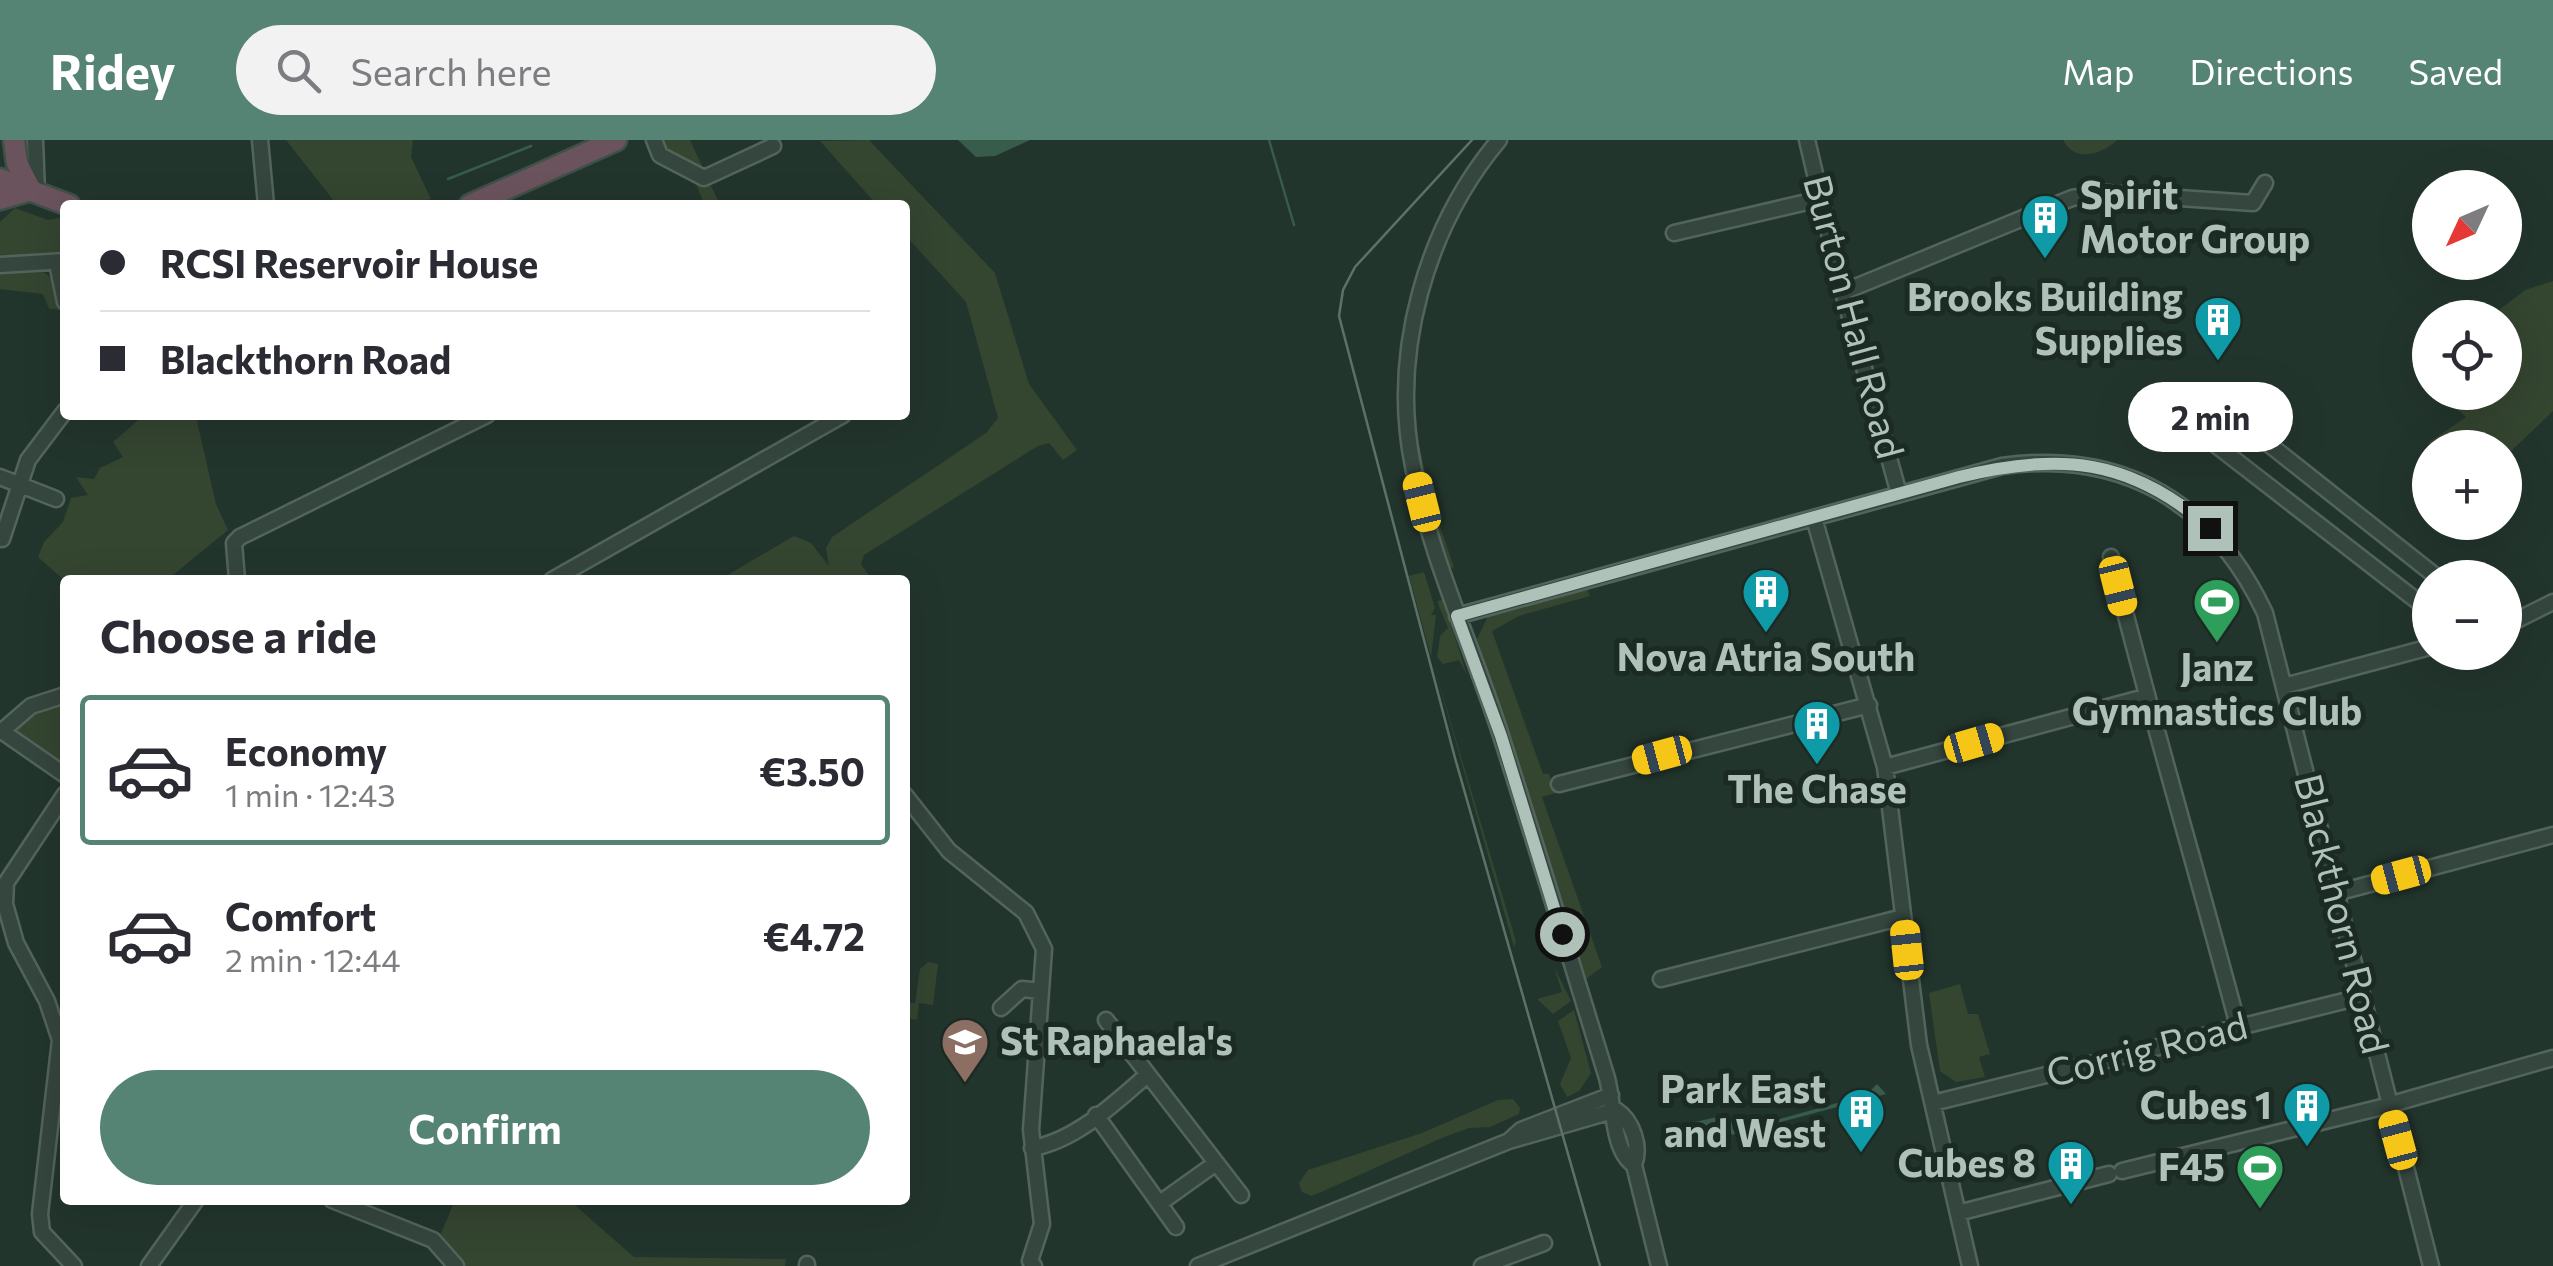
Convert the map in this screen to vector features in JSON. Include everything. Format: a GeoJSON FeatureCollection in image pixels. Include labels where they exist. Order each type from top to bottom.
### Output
{"type":"FeatureCollection","features":[{"type":"Feature","properties":{"kind":"highway"},"geometry":{"type":"LineString","coordinates":[[0,156],[6,140]]}},
{"type":"Feature","properties":{"kind":"highway"},"geometry":{"type":"LineString","coordinates":[[14,140],[17,163],[34,192]]}},
{"type":"Feature","properties":{"kind":"highway"},"geometry":{"type":"LineString","coordinates":[[481,200],[616,140]]}},
{"type":"Feature","properties":{"kind":"highway"},"geometry":{"type":"LineString","coordinates":[[0,179],[60,202]]}},
{"type":"Feature","properties":{"kind":"highway"},"geometry":{"type":"LineString","coordinates":[[0,199],[34,192]]}},
{"type":"Feature","properties":{"kind":"street"},"geometry":{"type":"LineString","coordinates":[[34,192],[36,140]]}},
{"type":"Feature","properties":{"kind":"street"},"geometry":{"type":"LineString","coordinates":[[260,140],[266,200]]}},
{"type":"Feature","properties":{"kind":"street"},"geometry":{"type":"LineString","coordinates":[[654,140],[660,155],[704,178],[773,146]]}},
{"type":"Feature","properties":{"kind":"street"},"geometry":{"type":"LineString","coordinates":[[1500,140],[1465,186],[1436,246],[1418,305],[1408,368],[1412,462],[1457,616],[1501,736],[1614,1102],[1616,1137],[1623,1158],[1634,1165],[1659,1266]]}},
{"type":"Feature","properties":{"kind":"street","name":"Burton Hall Road"},"geometry":{"type":"LineString","coordinates":[[1808,140],[1843,292],[1899,494]]}},
{"type":"Feature","properties":{"kind":"street"},"geometry":{"type":"LineString","coordinates":[[1843,292],[2072,198],[2106,193],[2253,203],[2265,182]]}},
{"type":"Feature","properties":{"kind":"street"},"geometry":{"type":"LineString","coordinates":[[1674,233],[1820,198]]}},
{"type":"Feature","properties":{"kind":"street"},"geometry":{"type":"LineString","coordinates":[[0,265],[60,262]]}},
{"type":"Feature","properties":{"kind":"street"},"geometry":{"type":"LineString","coordinates":[[2,539],[28,460],[60,417]]}},
{"type":"Feature","properties":{"kind":"street"},"geometry":{"type":"LineString","coordinates":[[2181,418],[2412,598]]}},
{"type":"Feature","properties":{"kind":"street"},"geometry":{"type":"LineString","coordinates":[[236,575],[234,543],[240,537],[477,420]]}},
{"type":"Feature","properties":{"kind":"street"},"geometry":{"type":"LineString","coordinates":[[561,575],[834,420]]}},
{"type":"Feature","properties":{"kind":"street"},"geometry":{"type":"LineString","coordinates":[[2252,430],[2415,560]]}},
{"type":"Feature","properties":{"kind":"street","name":"Blackthorn Road"},"geometry":{"type":"LineString","coordinates":[[1457,616],[2002,466],[2051,461],[2099,467],[2159,491],[2210,528],[2240,566],[2265,613],[2431,1266]]}},
{"type":"Feature","properties":{"kind":"street"},"geometry":{"type":"LineString","coordinates":[[0,478],[56,499]]}},
{"type":"Feature","properties":{"kind":"street"},"geometry":{"type":"LineString","coordinates":[[1814,518],[1885,768],[1919,1045],[1970,1266]]}},
{"type":"Feature","properties":{"kind":"street"},"geometry":{"type":"LineString","coordinates":[[2111,558],[2145,697],[2170,774],[2238,1026]]}},
{"type":"Feature","properties":{"kind":"street"},"geometry":{"type":"LineString","coordinates":[[2522,618],[2553,602]]}},
{"type":"Feature","properties":{"kind":"street"},"geometry":{"type":"LineString","coordinates":[[2284,686],[2412,653]]}},
{"type":"Feature","properties":{"kind":"street"},"geometry":{"type":"LineString","coordinates":[[60,697],[30,706],[1,730],[60,771]]}},
{"type":"Feature","properties":{"kind":"street"},"geometry":{"type":"LineString","coordinates":[[1885,768],[2145,697]]}},
{"type":"Feature","properties":{"kind":"street"},"geometry":{"type":"LineString","coordinates":[[1559,784],[1869,705]]}},
{"type":"Feature","properties":{"kind":"street"},"geometry":{"type":"LineString","coordinates":[[910,801],[962,863],[1026,913],[1044,949],[1032,1148],[1042,1224],[1030,1264]]}},
{"type":"Feature","properties":{"kind":"street"},"geometry":{"type":"LineString","coordinates":[[60,802],[6,883],[5,904],[16,943],[47,1001],[60,1040],[42,1232],[74,1266]]}},
{"type":"Feature","properties":{"kind":"street"},"geometry":{"type":"LineString","coordinates":[[2336,893],[2553,834]]}},
{"type":"Feature","properties":{"kind":"street"},"geometry":{"type":"LineString","coordinates":[[1661,979],[1903,917]]}},
{"type":"Feature","properties":{"kind":"street"},"geometry":{"type":"LineString","coordinates":[[1002,1008],[1022,990],[1040,991]]}},
{"type":"Feature","properties":{"kind":"street"},"geometry":{"type":"LineString","coordinates":[[47,1001],[60,997]]}},
{"type":"Feature","properties":{"kind":"street","name":"Corrig Road"},"geometry":{"type":"LineString","coordinates":[[1933,1102],[2360,997]]}},
{"type":"Feature","properties":{"kind":"street"},"geometry":{"type":"LineString","coordinates":[[1106,1020],[1241,1194]]}},
{"type":"Feature","properties":{"kind":"street"},"geometry":{"type":"LineString","coordinates":[[1958,1214],[2553,1058]]}},
{"type":"Feature","properties":{"kind":"street"},"geometry":{"type":"LineString","coordinates":[[1032,1148],[1052,1144],[1147,1074]]}},
{"type":"Feature","properties":{"kind":"street"},"geometry":{"type":"LineString","coordinates":[[1198,1266],[1509,1141],[1521,1130],[1614,1102]]}},
{"type":"Feature","properties":{"kind":"street"},"geometry":{"type":"LineString","coordinates":[[1096,1115],[1176,1227]]}},
{"type":"Feature","properties":{"kind":"street"},"geometry":{"type":"LineString","coordinates":[[1160,1203],[1216,1163]]}},
{"type":"Feature","properties":{"kind":"street"},"geometry":{"type":"LineString","coordinates":[[150,1266],[193,1205]]}},
{"type":"Feature","properties":{"kind":"street"},"geometry":{"type":"LineString","coordinates":[[345,1205],[433,1240],[456,1266]]}},
{"type":"Feature","properties":{"kind":"street"},"geometry":{"type":"LineString","coordinates":[[1482,1266],[1544,1242]]}},
{"type":"Feature","properties":{"kind":"shaded area"},"geometry":{"type":"Polygon","coordinates":[[[286,140],[413,140],[411,157],[431,199],[333,200],[286,140]]]}},
{"type":"Feature","properties":{"kind":"shaded area"},"geometry":{"type":"Polygon","coordinates":[[[654,140],[690,140],[718,200],[703,200],[691,173],[654,140]]]}},
{"type":"Feature","properties":{"kind":"shaded area"},"geometry":{"type":"Polygon","coordinates":[[[869,140],[995,273],[1029,384],[1077,450],[1063,460],[1049,443],[1038,446],[864,555],[861,564],[869,575],[728,575],[794,536],[811,543],[829,566],[826,548],[832,537],[986,433],[998,418],[966,302],[910,240],[910,200],[873,200],[820,141],[869,140]]]}},
{"type":"Feature","properties":{"kind":"shaded area"},"geometry":{"type":"Polygon","coordinates":[[[958,140],[1030,140],[995,156],[976,157],[958,140]]]}},
{"type":"Feature","properties":{"kind":"shaded area"},"geometry":{"type":"Polygon","coordinates":[[[2063,140],[2117,140],[2103,150],[2081,154],[2063,140]]]}},
{"type":"Feature","properties":{"kind":"shaded area"},"geometry":{"type":"Polygon","coordinates":[[[15,208],[48,220],[60,218],[60,254],[0,259],[0,222],[15,208]]]}},
{"type":"Feature","properties":{"kind":"shaded area"},"geometry":{"type":"Polygon","coordinates":[[[34,270],[47,274],[57,290],[60,310],[49,309],[43,294],[0,289],[0,273],[34,270]]]}},
{"type":"Feature","properties":{"kind":"shaded area"},"geometry":{"type":"Polygon","coordinates":[[[2553,281],[2553,411],[2522,441],[2522,430],[2447,430],[2466,417],[2458,410],[2522,410],[2522,300],[2512,300],[2525,290],[2553,281]]]}},
{"type":"Feature","properties":{"kind":"shaded area"},"geometry":{"type":"Polygon","coordinates":[[[138,420],[197,420],[216,504],[228,530],[173,575],[60,577],[38,557],[44,542],[63,522],[71,498],[88,495],[76,477],[94,479],[100,468],[123,457],[113,442],[138,420]]]}},
{"type":"Feature","properties":{"kind":"shaded area"},"geometry":{"type":"Polygon","coordinates":[[[1418,439],[1430,497],[1454,567],[1446,570],[1419,472],[1418,439]]]}},
{"type":"Feature","properties":{"kind":"shaded area"},"geometry":{"type":"Polygon","coordinates":[[[1424,572],[1435,608],[1431,615],[1436,615],[1431,657],[1409,576],[1424,572]]]}},
{"type":"Feature","properties":{"kind":"shaded area"},"geometry":{"type":"Polygon","coordinates":[[[1586,586],[1590,596],[1519,616],[1492,631],[1543,774],[1549,774],[1555,793],[1542,797],[1602,967],[1586,979],[1477,639],[1488,616],[1586,586]]]}},
{"type":"Feature","properties":{"kind":"shaded area"},"geometry":{"type":"Polygon","coordinates":[[[1443,600],[1467,675],[1459,660],[1443,664],[1437,657],[1440,636],[1448,628],[1437,601],[1443,600]]]}},
{"type":"Feature","properties":{"kind":"shaded area"},"geometry":{"type":"Polygon","coordinates":[[[1432,659],[1516,941],[1514,947],[1432,659]]]}},
{"type":"Feature","properties":{"kind":"shaded area"},"geometry":{"type":"Polygon","coordinates":[[[60,702],[60,762],[11,728],[33,710],[60,702]]]}},
{"type":"Feature","properties":{"kind":"shaded area"},"geometry":{"type":"Polygon","coordinates":[[[928,962],[938,964],[933,1005],[919,1003],[917,1020],[910,1019],[910,1003],[915,1003],[920,969],[928,962]]]}},
{"type":"Feature","properties":{"kind":"shaded area"},"geometry":{"type":"Polygon","coordinates":[[[1554,967],[1571,1001],[1553,1014],[1537,999],[1562,992],[1554,967]]]}},
{"type":"Feature","properties":{"kind":"shaded area"},"geometry":{"type":"Polygon","coordinates":[[[1960,984],[1968,1014],[1978,1014],[1990,1054],[1979,1057],[1985,1077],[1956,1082],[1940,1071],[1929,993],[1960,984]]]}},
{"type":"Feature","properties":{"kind":"shaded area"},"geometry":{"type":"Polygon","coordinates":[[[1574,1010],[1591,1073],[1579,1091],[1567,1097],[1560,1084],[1571,1058],[1558,1021],[1574,1010]]]}},
{"type":"Feature","properties":{"kind":"shaded area"},"geometry":{"type":"Polygon","coordinates":[[[1877,1084],[1886,1094],[1732,1135],[1729,1129],[1697,1128],[1695,1122],[1730,1114],[1733,1130],[1740,1130],[1866,1095],[1877,1084]]]}},
{"type":"Feature","properties":{"kind":"shaded area"},"geometry":{"type":"Polygon","coordinates":[[[1513,1099],[1520,1108],[1519,1114],[1490,1127],[1469,1128],[1442,1138],[1311,1196],[1302,1192],[1299,1183],[1308,1170],[1422,1133],[1498,1100],[1513,1099]]]}},
{"type":"Feature","properties":{"kind":"shaded area"},"geometry":{"type":"Polygon","coordinates":[[[453,1205],[575,1205],[634,1257],[786,1259],[785,1266],[456,1266],[437,1243],[453,1205]]]}},
{"type":"Feature","properties":{"kind":"waterway"},"geometry":{"type":"LineString","coordinates":[[1269,140],[1294,225]]}},
{"type":"Feature","properties":{"kind":"waterway"},"geometry":{"type":"LineString","coordinates":[[448,179],[531,146]]}},
{"type":"Feature","properties":{"kind":"tram line"},"geometry":{"type":"LineString","coordinates":[[1472,140],[1355,267],[1343,290],[1339,316],[1455,758],[1600,1266]]}},
{"type":"Feature","properties":{"kind":"place","name":"Spirit Motor Group"},"geometry":{"type":"Point","coordinates":[2045,260]}},
{"type":"Feature","properties":{"kind":"place","name":"Brooks Building Supplies"},"geometry":{"type":"Point","coordinates":[2218,362]}},
{"type":"Feature","properties":{"kind":"place","name":"Nova Atria South"},"geometry":{"type":"Point","coordinates":[1766,634]}},
{"type":"Feature","properties":{"kind":"place","name":"Janz Gymnastics Club"},"geometry":{"type":"Point","coordinates":[2217,644]}},
{"type":"Feature","properties":{"kind":"place","name":"The Chase"},"geometry":{"type":"Point","coordinates":[1817,766]}},
{"type":"Feature","properties":{"kind":"place","name":"St Raphaela's"},"geometry":{"type":"Point","coordinates":[965,1084]}},
{"type":"Feature","properties":{"kind":"place","name":"Cubes 1"},"geometry":{"type":"Point","coordinates":[2307,1148]}},
{"type":"Feature","properties":{"kind":"place","name":"Park East and West"},"geometry":{"type":"Point","coordinates":[1861,1154]}},
{"type":"Feature","properties":{"kind":"place","name":"Cubes 8"},"geometry":{"type":"Point","coordinates":[2071,1206]}},
{"type":"Feature","properties":{"kind":"place","name":"F45"},"geometry":{"type":"Point","coordinates":[2260,1210]}},
{"type":"Feature","properties":{"kind":"route"},"geometry":{"type":"LineString","coordinates":[[1562,934],[1501,736],[1457,616],[1959,477],[2038,461],[2099,467],[2131,477],[2181,503],[2210,528]]}}]}
